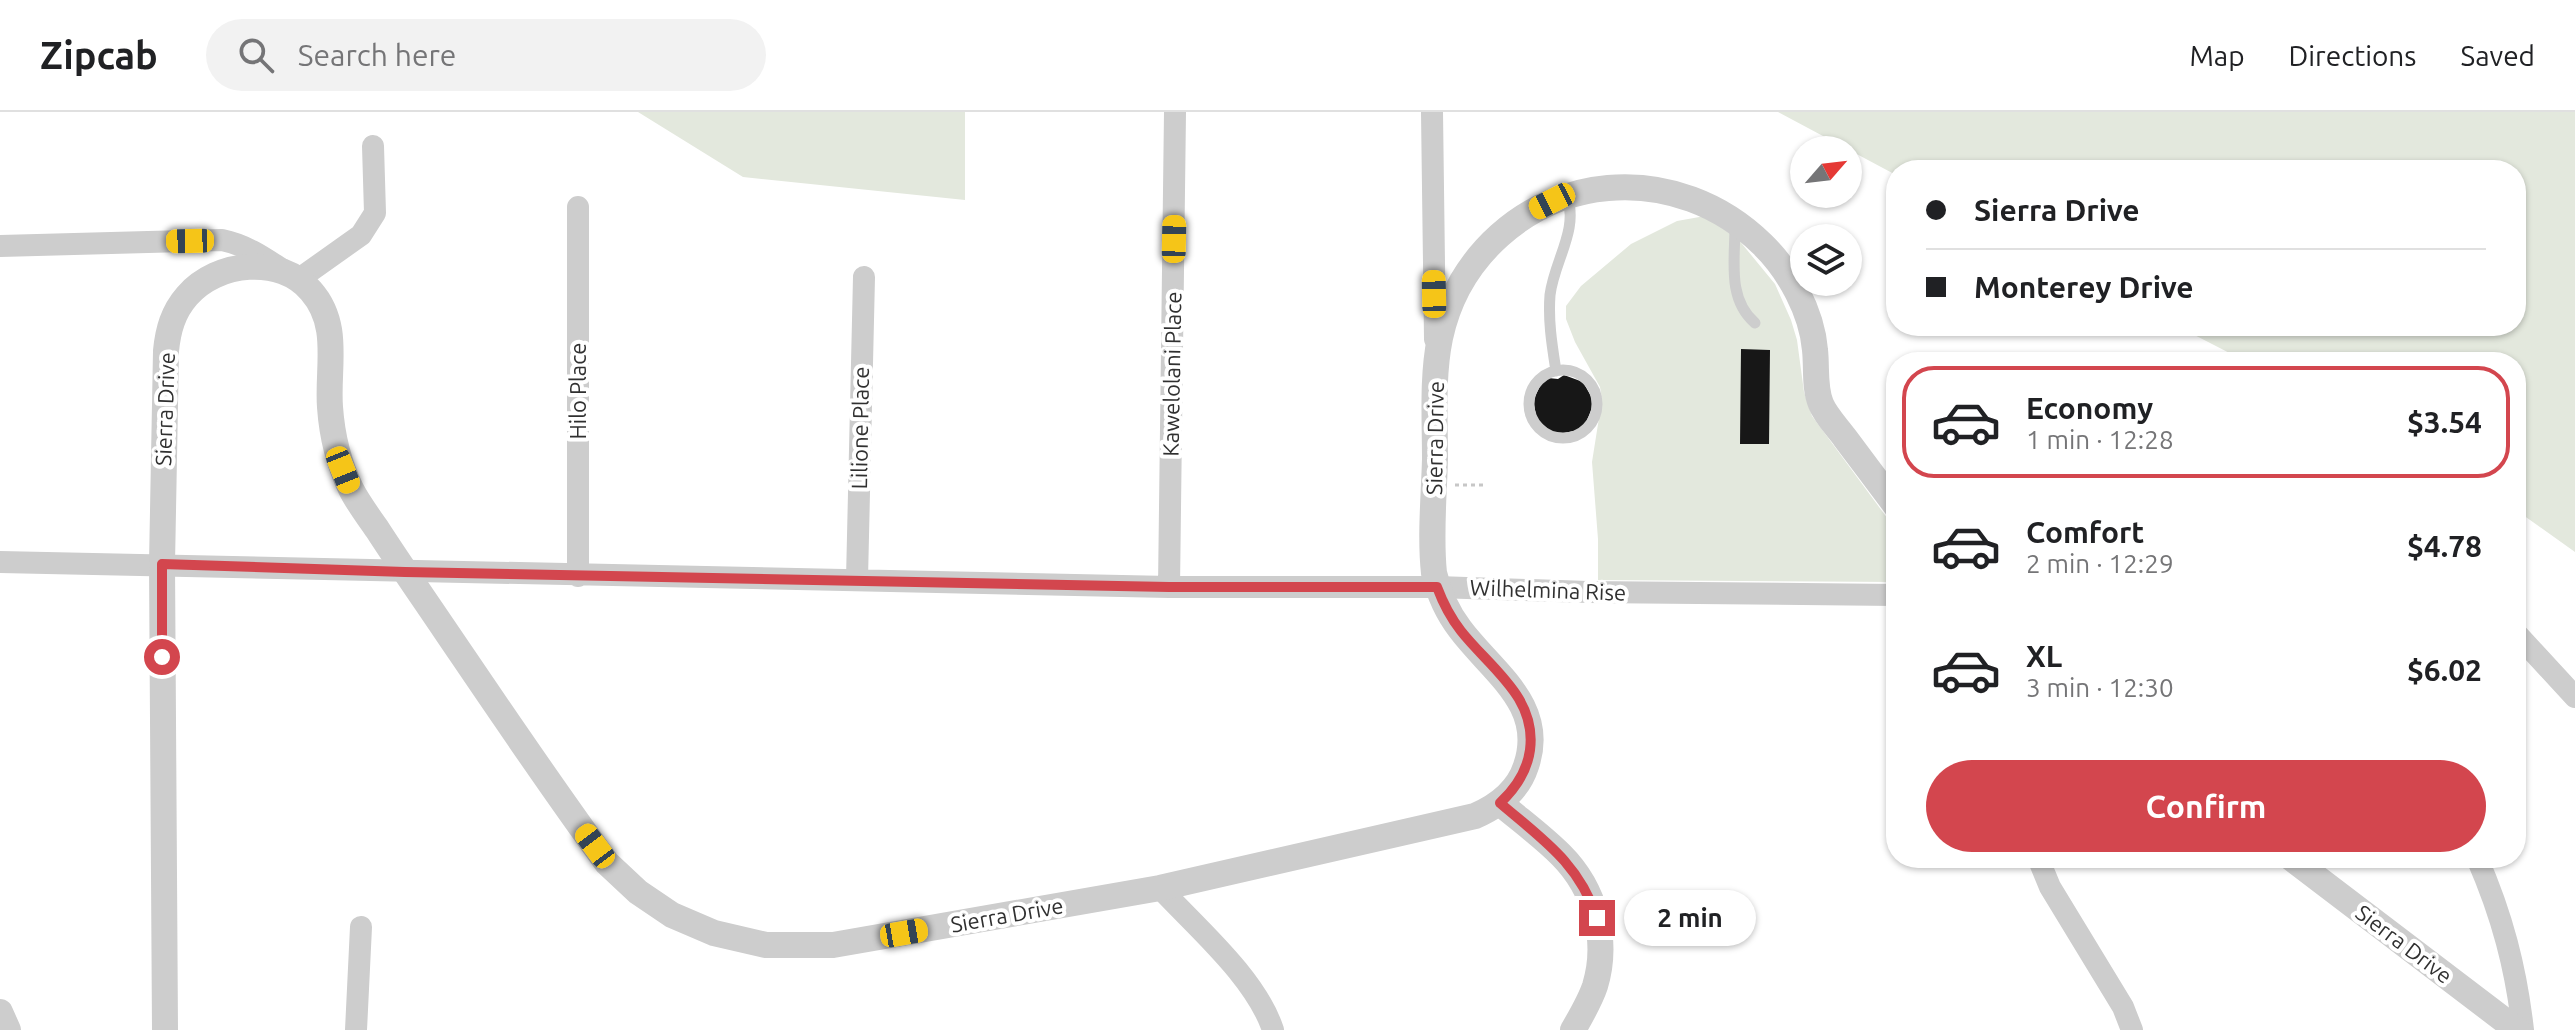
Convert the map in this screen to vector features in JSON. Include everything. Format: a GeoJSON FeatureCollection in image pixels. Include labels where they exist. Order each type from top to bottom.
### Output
{"type":"FeatureCollection","features":[{"type":"Feature","properties":{"kind":"street","name":"Kawelolani Place"},"geometry":{"type":"LineString","coordinates":[[1169,587],[1175,112]]}},
{"type":"Feature","properties":{"kind":"street"},"geometry":{"type":"LineString","coordinates":[[1432,112],[1436,386]]}},
{"type":"Feature","properties":{"kind":"street"},"geometry":{"type":"LineString","coordinates":[[0,246],[222,240],[255,251],[294,277],[361,235],[375,213],[373,146]]}},
{"type":"Feature","properties":{"kind":"street","name":"Sierra Drive"},"geometry":{"type":"LineString","coordinates":[[165,1030],[162,564],[166,351],[168,331],[176,312],[194,288],[224,272],[243,267],[261,267],[294,277],[319,302],[330,330],[330,405],[335,451],[352,490],[405,572],[607,863],[638,892],[672,915],[714,933],[766,945],[833,945],[1160,888],[1475,816],[1500,803],[1519,782],[1531,742],[1527,716],[1516,692],[1451,618],[1437,587],[1433,559],[1439,339],[1465,275],[1486,248],[1512,224],[1567,196],[1597,189],[1643,187],[1688,197],[1735,222],[1764,246],[1802,302],[1812,335],[1821,404],[1886,486]]}},
{"type":"Feature","properties":{"kind":"street","name":"Hilo Place"},"geometry":{"type":"LineString","coordinates":[[578,207],[578,576]]}},
{"type":"Feature","properties":{"kind":"street","name":"Lilione Place"},"geometry":{"type":"LineString","coordinates":[[857,579],[864,277]]}},
{"type":"Feature","properties":{"kind":"street","name":"Wilhelmina Rise"},"geometry":{"type":"LineString","coordinates":[[0,562],[1169,587],[1437,587],[1886,595]]}},
{"type":"Feature","properties":{"kind":"street"},"geometry":{"type":"LineString","coordinates":[[2526,644],[2575,697]]}},
{"type":"Feature","properties":{"kind":"street"},"geometry":{"type":"LineString","coordinates":[[1500,803],[1559,853],[1583,882],[1591,900],[1600,935],[1599,968],[1589,1000],[1573,1030]]}},
{"type":"Feature","properties":{"kind":"street"},"geometry":{"type":"LineString","coordinates":[[2042,868],[2050,887],[2123,1007],[2132,1030]]}},
{"type":"Feature","properties":{"kind":"street","name":"Sierra Drive"},"geometry":{"type":"LineString","coordinates":[[2304,868],[2520,1030]]}},
{"type":"Feature","properties":{"kind":"street"},"geometry":{"type":"LineString","coordinates":[[2481,868],[2517,977],[2520,1030]]}},
{"type":"Feature","properties":{"kind":"street"},"geometry":{"type":"LineString","coordinates":[[1160,888],[1250,985],[1268,1014],[1273,1030]]}},
{"type":"Feature","properties":{"kind":"street"},"geometry":{"type":"LineString","coordinates":[[356,1030],[361,927]]}},
{"type":"Feature","properties":{"kind":"street"},"geometry":{"type":"LineString","coordinates":[[0,1012],[8,1030]]}},
{"type":"Feature","properties":{"kind":"lane"},"geometry":{"type":"LineString","coordinates":[[1556,371],[1549,311],[1553,279],[1571,222],[1567,196]]}},
{"type":"Feature","properties":{"kind":"lane"},"geometry":{"type":"LineString","coordinates":[[1735,222],[1735,290],[1741,309],[1755,323]]}},
{"type":"Feature","properties":{"kind":"lane"},"geometry":{"type":"LineString","coordinates":[[1556,371],[1577,373],[1592,388],[1596,397],[1597,408],[1588,428],[1570,438],[1549,436],[1533,421],[1529,411],[1529,401],[1537,381],[1556,371]]}},
{"type":"Feature","properties":{"kind":"path"},"geometry":{"type":"LineString","coordinates":[[1448,485],[1483,485]]}},
{"type":"Feature","properties":{"kind":"shaded area"},"geometry":{"type":"Polygon","coordinates":[[[638,112],[965,112],[965,200],[743,177],[638,112]]]}},
{"type":"Feature","properties":{"kind":"shaded area"},"geometry":{"type":"Polygon","coordinates":[[[1778,112],[2575,112],[2575,552],[2526,517],[2526,352],[2228,352],[2196,336],[2526,336],[2526,160],[1886,160],[1886,170],[1862,157],[1862,136],[1823,136],[1778,112]]]}},
{"type":"Feature","properties":{"kind":"shaded area"},"geometry":{"type":"Polygon","coordinates":[[[1705,216],[1738,239],[1775,284],[1797,340],[1804,392],[1812,416],[1886,516],[1886,582],[1598,580],[1592,462],[1602,399],[1600,387],[1566,319],[1566,306],[1581,286],[1631,244],[1677,221],[1705,216]]]}},
{"type":"Feature","properties":{"kind":"building"},"geometry":{"type":"Polygon","coordinates":[[[1741,349],[1770,350],[1769,444],[1740,444],[1741,349]]]}},
{"type":"Feature","properties":{"kind":"building"},"geometry":{"type":"Polygon","coordinates":[[[1564,375],[1583,382],[1592,398],[1592,408],[1585,425],[1560,434],[1551,432],[1537,419],[1533,401],[1541,384],[1548,378],[1558,379],[1564,375]]]}},
{"type":"Feature","properties":{"kind":"route"},"geometry":{"type":"LineString","coordinates":[[162,657],[162,564],[578,576],[1169,587],[1437,587],[1461,632],[1516,692],[1531,729],[1525,770],[1510,794],[1500,803],[1572,867],[1583,882],[1597,918]]}}]}
